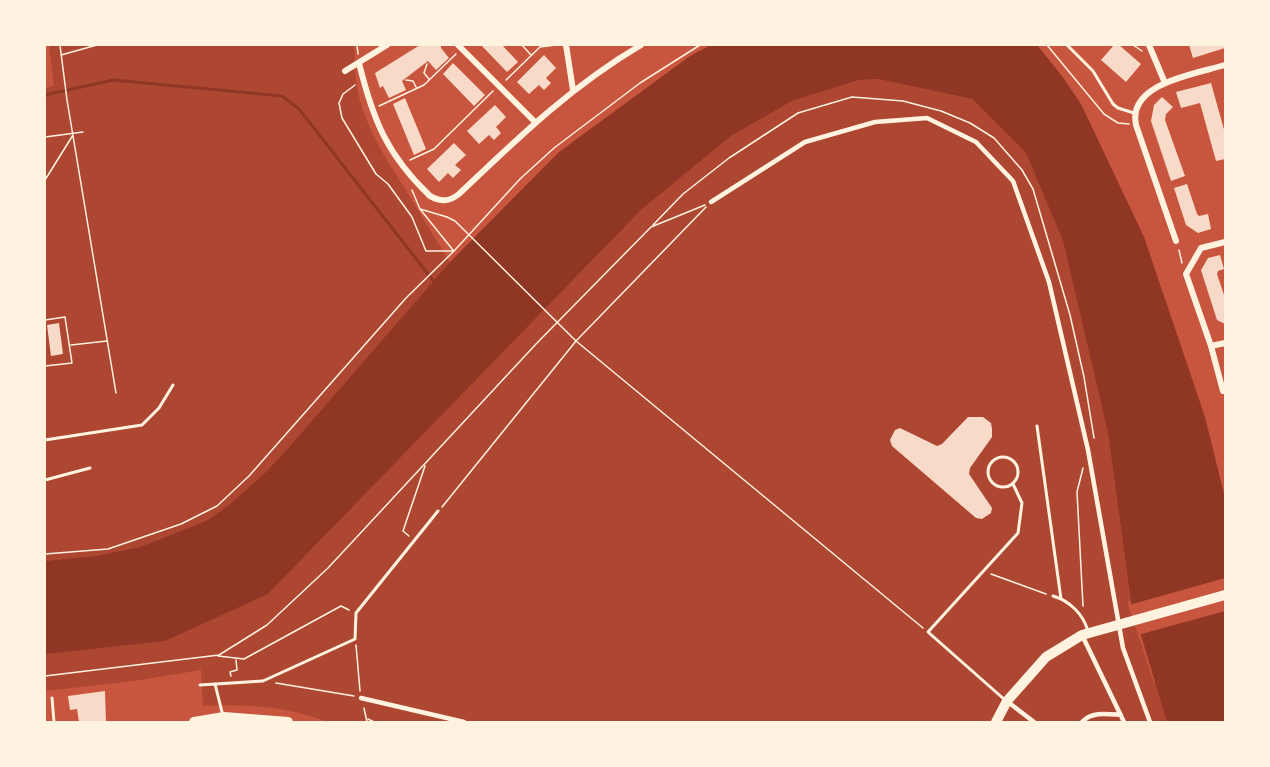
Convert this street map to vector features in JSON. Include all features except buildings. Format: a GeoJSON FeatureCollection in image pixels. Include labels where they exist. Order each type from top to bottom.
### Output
{"type":"FeatureCollection","features":[{"type":"Feature","properties":{"kind":"main road"},"geometry":{"type":"LineString","coordinates":[[996,722],[1007,701],[1046,657],[1088,633],[1225,594]]}},
{"type":"Feature","properties":{"kind":"main road"},"geometry":{"type":"LineString","coordinates":[[194,722],[224,717],[288,722]]}},
{"type":"Feature","properties":{"kind":"street"},"geometry":{"type":"LineString","coordinates":[[345,71],[387,45]]}},
{"type":"Feature","properties":{"kind":"street"},"geometry":{"type":"LineString","coordinates":[[566,45],[573,90]]}},
{"type":"Feature","properties":{"kind":"street"},"geometry":{"type":"LineString","coordinates":[[359,63],[372,109],[386,142],[400,165],[436,200],[447,201],[459,194],[535,122],[573,90],[641,45]]}},
{"type":"Feature","properties":{"kind":"street"},"geometry":{"type":"LineString","coordinates":[[1149,45],[1165,83]]}},
{"type":"Feature","properties":{"kind":"street"},"geometry":{"type":"LineString","coordinates":[[460,47],[535,122]]}},
{"type":"Feature","properties":{"kind":"street"},"geometry":{"type":"LineString","coordinates":[[1176,241],[1136,125],[1134,113],[1148,92],[1155,87],[1225,65]]}},
{"type":"Feature","properties":{"kind":"street"},"geometry":{"type":"LineString","coordinates":[[711,202],[805,142],[875,122],[927,118],[976,142],[1013,181],[1049,282],[1089,450],[1123,648],[1150,722]]}},
{"type":"Feature","properties":{"kind":"street"},"geometry":{"type":"LineString","coordinates":[[1223,391],[1211,346],[1186,274],[1201,248],[1225,242]]}},
{"type":"Feature","properties":{"kind":"street"},"geometry":{"type":"LineString","coordinates":[[1211,346],[1225,343]]}},
{"type":"Feature","properties":{"kind":"street"},"geometry":{"type":"LineString","coordinates":[[1088,633],[1124,722]]}},
{"type":"Feature","properties":{"kind":"street"},"geometry":{"type":"LineString","coordinates":[[361,698],[465,722]]}},
{"type":"Feature","properties":{"kind":"street"},"geometry":{"type":"LineString","coordinates":[[1007,701],[1034,722]]}},
{"type":"Feature","properties":{"kind":"street"},"geometry":{"type":"LineString","coordinates":[[1082,722],[1085,718],[1101,714],[1121,715]]}},
{"type":"Feature","properties":{"kind":"lane"},"geometry":{"type":"LineString","coordinates":[[1067,45],[1093,71],[1113,104],[1134,113]]}},
{"type":"Feature","properties":{"kind":"lane"},"geometry":{"type":"LineString","coordinates":[[45,440],[142,425],[159,408],[173,385]]}},
{"type":"Feature","properties":{"kind":"lane"},"geometry":{"type":"LineString","coordinates":[[1037,426],[1062,599]]}},
{"type":"Feature","properties":{"kind":"lane"},"geometry":{"type":"LineString","coordinates":[[1005,457],[1014,461],[1017,465],[1018,476],[1013,484],[1004,488],[991,482],[989,468],[995,460],[1005,457]]}},
{"type":"Feature","properties":{"kind":"lane"},"geometry":{"type":"LineString","coordinates":[[45,480],[90,468]]}},
{"type":"Feature","properties":{"kind":"lane"},"geometry":{"type":"LineString","coordinates":[[1007,701],[928,632],[1018,533],[1022,502],[1013,484]]}},
{"type":"Feature","properties":{"kind":"lane"},"geometry":{"type":"LineString","coordinates":[[200,685],[263,681],[355,639],[356,613],[438,511]]}},
{"type":"Feature","properties":{"kind":"lane"},"geometry":{"type":"LineString","coordinates":[[1053,596],[1062,599],[1084,617],[1088,633]]}},
{"type":"Feature","properties":{"kind":"lane"},"geometry":{"type":"LineString","coordinates":[[215,684],[224,717]]}},
{"type":"Feature","properties":{"kind":"lane"},"geometry":{"type":"LineString","coordinates":[[52,698],[54,722]]}},
{"type":"Feature","properties":{"kind":"path"},"geometry":{"type":"LineString","coordinates":[[60,45],[67,100],[117,393]]}},
{"type":"Feature","properties":{"kind":"path"},"geometry":{"type":"LineString","coordinates":[[61,55],[97,45]]}},
{"type":"Feature","properties":{"kind":"path"},"geometry":{"type":"LineString","coordinates":[[522,45],[531,55]]}},
{"type":"Feature","properties":{"kind":"path"},"geometry":{"type":"LineString","coordinates":[[400,165],[434,150],[540,47],[557,45]]}},
{"type":"Feature","properties":{"kind":"path"},"geometry":{"type":"LineString","coordinates":[[45,554],[108,549],[181,524],[217,506],[249,476],[420,284],[454,251],[520,179],[554,148],[640,83],[700,45]]}},
{"type":"Feature","properties":{"kind":"path"},"geometry":{"type":"LineString","coordinates":[[1047,45],[1104,114],[1118,123],[1136,125]]}},
{"type":"Feature","properties":{"kind":"path"},"geometry":{"type":"LineString","coordinates":[[372,109],[429,80],[460,47]]}},
{"type":"Feature","properties":{"kind":"path"},"geometry":{"type":"LineString","coordinates":[[427,64],[424,73],[429,80]]}},
{"type":"Feature","properties":{"kind":"path"},"geometry":{"type":"LineString","coordinates":[[406,80],[412,81],[417,88]]}},
{"type":"Feature","properties":{"kind":"path"},"geometry":{"type":"LineString","coordinates":[[364,83],[351,87],[343,94],[339,103],[342,118],[375,174],[388,184],[412,217],[426,252],[454,251]]}},
{"type":"Feature","properties":{"kind":"path"},"geometry":{"type":"LineString","coordinates":[[45,676],[219,655],[267,625],[328,568],[536,344],[683,194],[729,158],[798,113],[852,97],[903,101],[941,111],[970,123],[994,138],[1022,170],[1033,189],[1070,315],[1095,446]]}},
{"type":"Feature","properties":{"kind":"path"},"geometry":{"type":"LineString","coordinates":[[45,137],[83,132]]}},
{"type":"Feature","properties":{"kind":"path"},"geometry":{"type":"LineString","coordinates":[[45,180],[74,133]]}},
{"type":"Feature","properties":{"kind":"path"},"geometry":{"type":"LineString","coordinates":[[651,227],[711,202]]}},
{"type":"Feature","properties":{"kind":"path"},"geometry":{"type":"LineString","coordinates":[[438,511],[576,341],[711,202]]}},
{"type":"Feature","properties":{"kind":"path"},"geometry":{"type":"LineString","coordinates":[[454,251],[420,209],[455,221],[576,341],[928,632]]}},
{"type":"Feature","properties":{"kind":"path"},"geometry":{"type":"LineString","coordinates":[[1176,241],[1186,274]]}},
{"type":"Feature","properties":{"kind":"path"},"geometry":{"type":"LineString","coordinates":[[45,320],[65,317],[72,363],[45,366]]}},
{"type":"Feature","properties":{"kind":"path"},"geometry":{"type":"LineString","coordinates":[[70,345],[107,341]]}},
{"type":"Feature","properties":{"kind":"path"},"geometry":{"type":"LineString","coordinates":[[1084,617],[1077,492],[1089,450]]}},
{"type":"Feature","properties":{"kind":"path"},"geometry":{"type":"LineString","coordinates":[[414,540],[403,531],[425,464]]}},
{"type":"Feature","properties":{"kind":"path"},"geometry":{"type":"LineString","coordinates":[[984,571],[1053,596]]}},
{"type":"Feature","properties":{"kind":"path"},"geometry":{"type":"LineString","coordinates":[[214,656],[244,659],[341,606],[356,613]]}},
{"type":"Feature","properties":{"kind":"path"},"geometry":{"type":"LineString","coordinates":[[355,639],[361,698],[367,720],[374,722]]}},
{"type":"Feature","properties":{"kind":"path"},"geometry":{"type":"LineString","coordinates":[[230,672],[237,670],[236,658]]}},
{"type":"Feature","properties":{"kind":"path"},"geometry":{"type":"LineString","coordinates":[[263,681],[361,698]]}},
{"type":"Feature","properties":{"kind":"shaded area"},"geometry":{"type":"Polygon","coordinates":[[[49,45],[357,45],[354,47],[357,86],[361,105],[371,130],[450,262],[290,446],[267,471],[229,505],[206,521],[140,547],[95,556],[45,561],[45,88],[54,86],[49,45]]]}},
{"type":"Feature","properties":{"kind":"shaded area"},"geometry":{"type":"Polygon","coordinates":[[[711,45],[1037,45],[1062,76],[1081,104],[1144,237],[1205,417],[1225,498],[1225,722],[1167,722],[1131,602],[1108,433],[1063,241],[1026,153],[972,99],[878,79],[859,80],[792,101],[731,136],[641,210],[268,594],[165,641],[45,654],[45,561],[95,556],[140,547],[206,521],[229,505],[267,471],[450,262],[559,152],[690,56],[711,45]]]}},
{"type":"Feature","properties":{"kind":"shaded area"},"geometry":{"type":"Polygon","coordinates":[[[878,79],[972,99],[1026,153],[1063,241],[1108,433],[1131,602],[1128,600],[1128,604],[1154,683],[1160,688],[1167,722],[327,722],[282,709],[235,705],[203,706],[201,670],[134,681],[45,691],[45,654],[68,650],[268,594],[641,210],[731,136],[792,101],[859,80],[878,79]]]}},
{"type":"Feature","properties":{"kind":"pier"},"geometry":{"type":"Polygon","coordinates":[[[1225,578],[1225,611],[1138,635],[1129,605],[1225,578]]]}},
{"type":"Feature","properties":{"kind":"waterway"},"geometry":{"type":"LineString","coordinates":[[45,95],[113,80],[282,96],[299,109],[435,283]]}}]}
